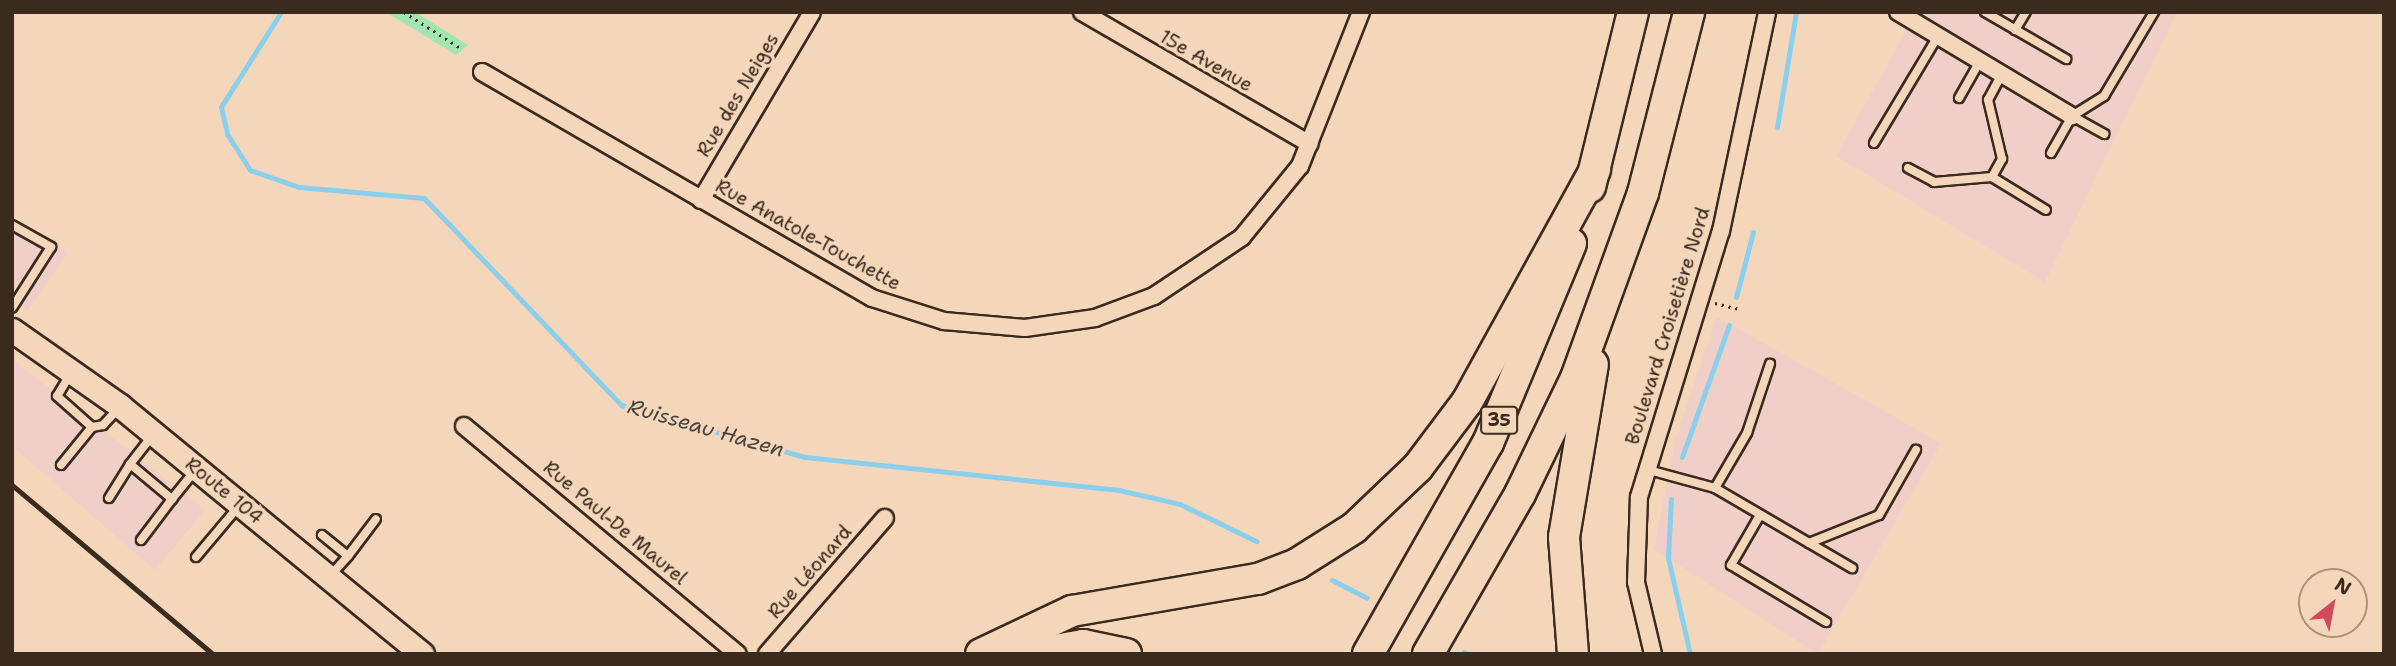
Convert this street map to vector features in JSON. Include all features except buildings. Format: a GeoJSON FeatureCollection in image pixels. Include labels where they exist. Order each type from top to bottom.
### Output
{"type":"FeatureCollection","features":[{"type":"Feature","properties":{"kind":"highway","name":"35"},"geometry":{"type":"LineString","coordinates":[[1368,654],[1500,418],[1550,303],[1595,170],[1633,12]]}},
{"type":"Feature","properties":{"kind":"highway","name":"35"},"geometry":{"type":"LineString","coordinates":[[1428,654],[1525,484],[1600,317],[1647,181],[1689,12]]}},
{"type":"Feature","properties":{"kind":"highway"},"geometry":{"type":"LineString","coordinates":[[981,654],[1072,611],[1268,575],[1354,528],[1418,467],[1467,402],[1595,170]]}},
{"type":"Feature","properties":{"kind":"highway"},"geometry":{"type":"LineString","coordinates":[[1573,654],[1564,537],[1600,317]]}},
{"type":"Feature","properties":{"kind":"highway"},"geometry":{"type":"LineString","coordinates":[[1032,654],[1083,645],[1126,654]]}},
{"type":"Feature","properties":{"kind":"main road","name":"Route 104"},"geometry":{"type":"LineString","coordinates":[[15,332],[120,406],[422,654]]}},
{"type":"Feature","properties":{"kind":"street","name":"Rue des Neiges"},"geometry":{"type":"LineString","coordinates":[[701,200],[812,12]]}},
{"type":"Feature","properties":{"kind":"street","name":"15e Avenue"},"geometry":{"type":"LineString","coordinates":[[1082,12],[1310,144]]}},
{"type":"Feature","properties":{"kind":"street","name":"Rue Anatole-Touchette"},"geometry":{"type":"LineString","coordinates":[[482,72],[886,304],[977,326],[1041,327],[1119,311],[1201,270],[1265,214],[1310,144],[1361,12]]}},
{"type":"Feature","properties":{"kind":"street","name":"Boulevard Croisetière Nord"},"geometry":{"type":"LineString","coordinates":[[1653,654],[1635,566],[1645,469],[1701,299],[1741,149],[1767,12]]}},
{"type":"Feature","properties":{"kind":"street"},"geometry":{"type":"LineString","coordinates":[[1905,14],[2072,116]]}},
{"type":"Feature","properties":{"kind":"street","name":"Rue Paul-De Maurel"},"geometry":{"type":"LineString","coordinates":[[464,426],[738,654]]}},
{"type":"Feature","properties":{"kind":"street","name":"Rue Léonard"},"geometry":{"type":"LineString","coordinates":[[767,654],[885,518]]}},
{"type":"Feature","properties":{"kind":"lane"},"geometry":{"type":"LineString","coordinates":[[1986,12],[2066,59]]}},
{"type":"Feature","properties":{"kind":"lane"},"geometry":{"type":"LineString","coordinates":[[2015,30],[2026,12]]}},
{"type":"Feature","properties":{"kind":"lane"},"geometry":{"type":"LineString","coordinates":[[2051,153],[2072,116],[2104,96],[2154,12]]}},
{"type":"Feature","properties":{"kind":"lane"},"geometry":{"type":"LineString","coordinates":[[1874,143],[1938,36]]}},
{"type":"Feature","properties":{"kind":"lane"},"geometry":{"type":"LineString","coordinates":[[1959,98],[1980,61]]}},
{"type":"Feature","properties":{"kind":"lane"},"geometry":{"type":"LineString","coordinates":[[1992,177],[2002,159],[1988,100],[2002,74]]}},
{"type":"Feature","properties":{"kind":"lane"},"geometry":{"type":"LineString","coordinates":[[2072,116],[2104,134]]}},
{"type":"Feature","properties":{"kind":"lane"},"geometry":{"type":"LineString","coordinates":[[1908,168],[1934,183],[1992,177],[2046,210]]}},
{"type":"Feature","properties":{"kind":"lane"},"geometry":{"type":"LineString","coordinates":[[12,225],[51,247],[12,308]]}},
{"type":"Feature","properties":{"kind":"lane"},"geometry":{"type":"LineString","coordinates":[[1716,488],[1747,433],[1770,364]]}},
{"type":"Feature","properties":{"kind":"lane"},"geometry":{"type":"LineString","coordinates":[[73,371],[57,396],[92,427]]}},
{"type":"Feature","properties":{"kind":"lane"},"geometry":{"type":"LineString","coordinates":[[61,465],[92,427],[103,425],[120,406]]}},
{"type":"Feature","properties":{"kind":"lane"},"geometry":{"type":"LineString","coordinates":[[109,498],[154,433]]}},
{"type":"Feature","properties":{"kind":"lane"},"geometry":{"type":"LineString","coordinates":[[1808,543],[1879,515],[1916,450]]}},
{"type":"Feature","properties":{"kind":"lane"},"geometry":{"type":"LineString","coordinates":[[130,464],[172,499]]}},
{"type":"Feature","properties":{"kind":"lane"},"geometry":{"type":"LineString","coordinates":[[141,540],[197,468]]}},
{"type":"Feature","properties":{"kind":"lane"},"geometry":{"type":"LineString","coordinates":[[1645,469],[1716,488],[1852,568]]}},
{"type":"Feature","properties":{"kind":"lane"},"geometry":{"type":"LineString","coordinates":[[197,557],[240,504]]}},
{"type":"Feature","properties":{"kind":"lane"},"geometry":{"type":"LineString","coordinates":[[1760,515],[1731,565],[1826,622]]}},
{"type":"Feature","properties":{"kind":"lane"},"geometry":{"type":"LineString","coordinates":[[330,578],[376,519]]}},
{"type":"Feature","properties":{"kind":"lane"},"geometry":{"type":"LineString","coordinates":[[322,535],[348,556]]}},
{"type":"Feature","properties":{"kind":"path"},"geometry":{"type":"LineString","coordinates":[[404,12],[462,49]]}},
{"type":"Feature","properties":{"kind":"path"},"geometry":{"type":"LineString","coordinates":[[1701,299],[1739,309]]}},
{"type":"Feature","properties":{"kind":"shaded area"},"geometry":{"type":"Polygon","coordinates":[[[1917,12],[2177,12],[2045,282],[1836,156],[1917,12]]]}},
{"type":"Feature","properties":{"kind":"shaded area"},"geometry":{"type":"Polygon","coordinates":[[[12,220],[68,253],[28,310],[12,299],[12,220]]]}},
{"type":"Feature","properties":{"kind":"shaded area"},"geometry":{"type":"Polygon","coordinates":[[[1717,317],[1941,443],[1818,654],[1654,549],[1676,437],[1717,317]]]}},
{"type":"Feature","properties":{"kind":"shaded area"},"geometry":{"type":"Polygon","coordinates":[[[12,359],[205,510],[155,570],[12,446],[12,359]]]}},
{"type":"Feature","properties":{"kind":"green space"},"geometry":{"type":"Polygon","coordinates":[[[386,12],[415,12],[468,45],[456,55],[386,12]]]}},
{"type":"Feature","properties":{"kind":"waterway","name":"Ruisseau Hazen"},"geometry":{"type":"LineString","coordinates":[[281,12],[221,107],[227,134],[250,170],[299,187],[424,198],[621,405],[805,457],[1119,490],[1180,504],[1256,541]]}},
{"type":"Feature","properties":{"kind":"waterway"},"geometry":{"type":"LineString","coordinates":[[1777,127],[1796,12]]}},
{"type":"Feature","properties":{"kind":"waterway"},"geometry":{"type":"LineString","coordinates":[[1736,297],[1753,232]]}},
{"type":"Feature","properties":{"kind":"waterway"},"geometry":{"type":"LineString","coordinates":[[1682,457],[1729,325]]}},
{"type":"Feature","properties":{"kind":"waterway"},"geometry":{"type":"LineString","coordinates":[[1671,499],[1668,558],[1690,654]]}},
{"type":"Feature","properties":{"kind":"waterway","name":"Ruisseau Hazen"},"geometry":{"type":"LineString","coordinates":[[1332,580],[1367,598]]}},
{"type":"Feature","properties":{"kind":"waterway","name":"Ruisseau Hazen"},"geometry":{"type":"LineString","coordinates":[[1464,652],[1468,654]]}},
{"type":"Feature","properties":{"kind":"railway"},"geometry":{"type":"LineString","coordinates":[[12,485],[213,654]]}}]}
